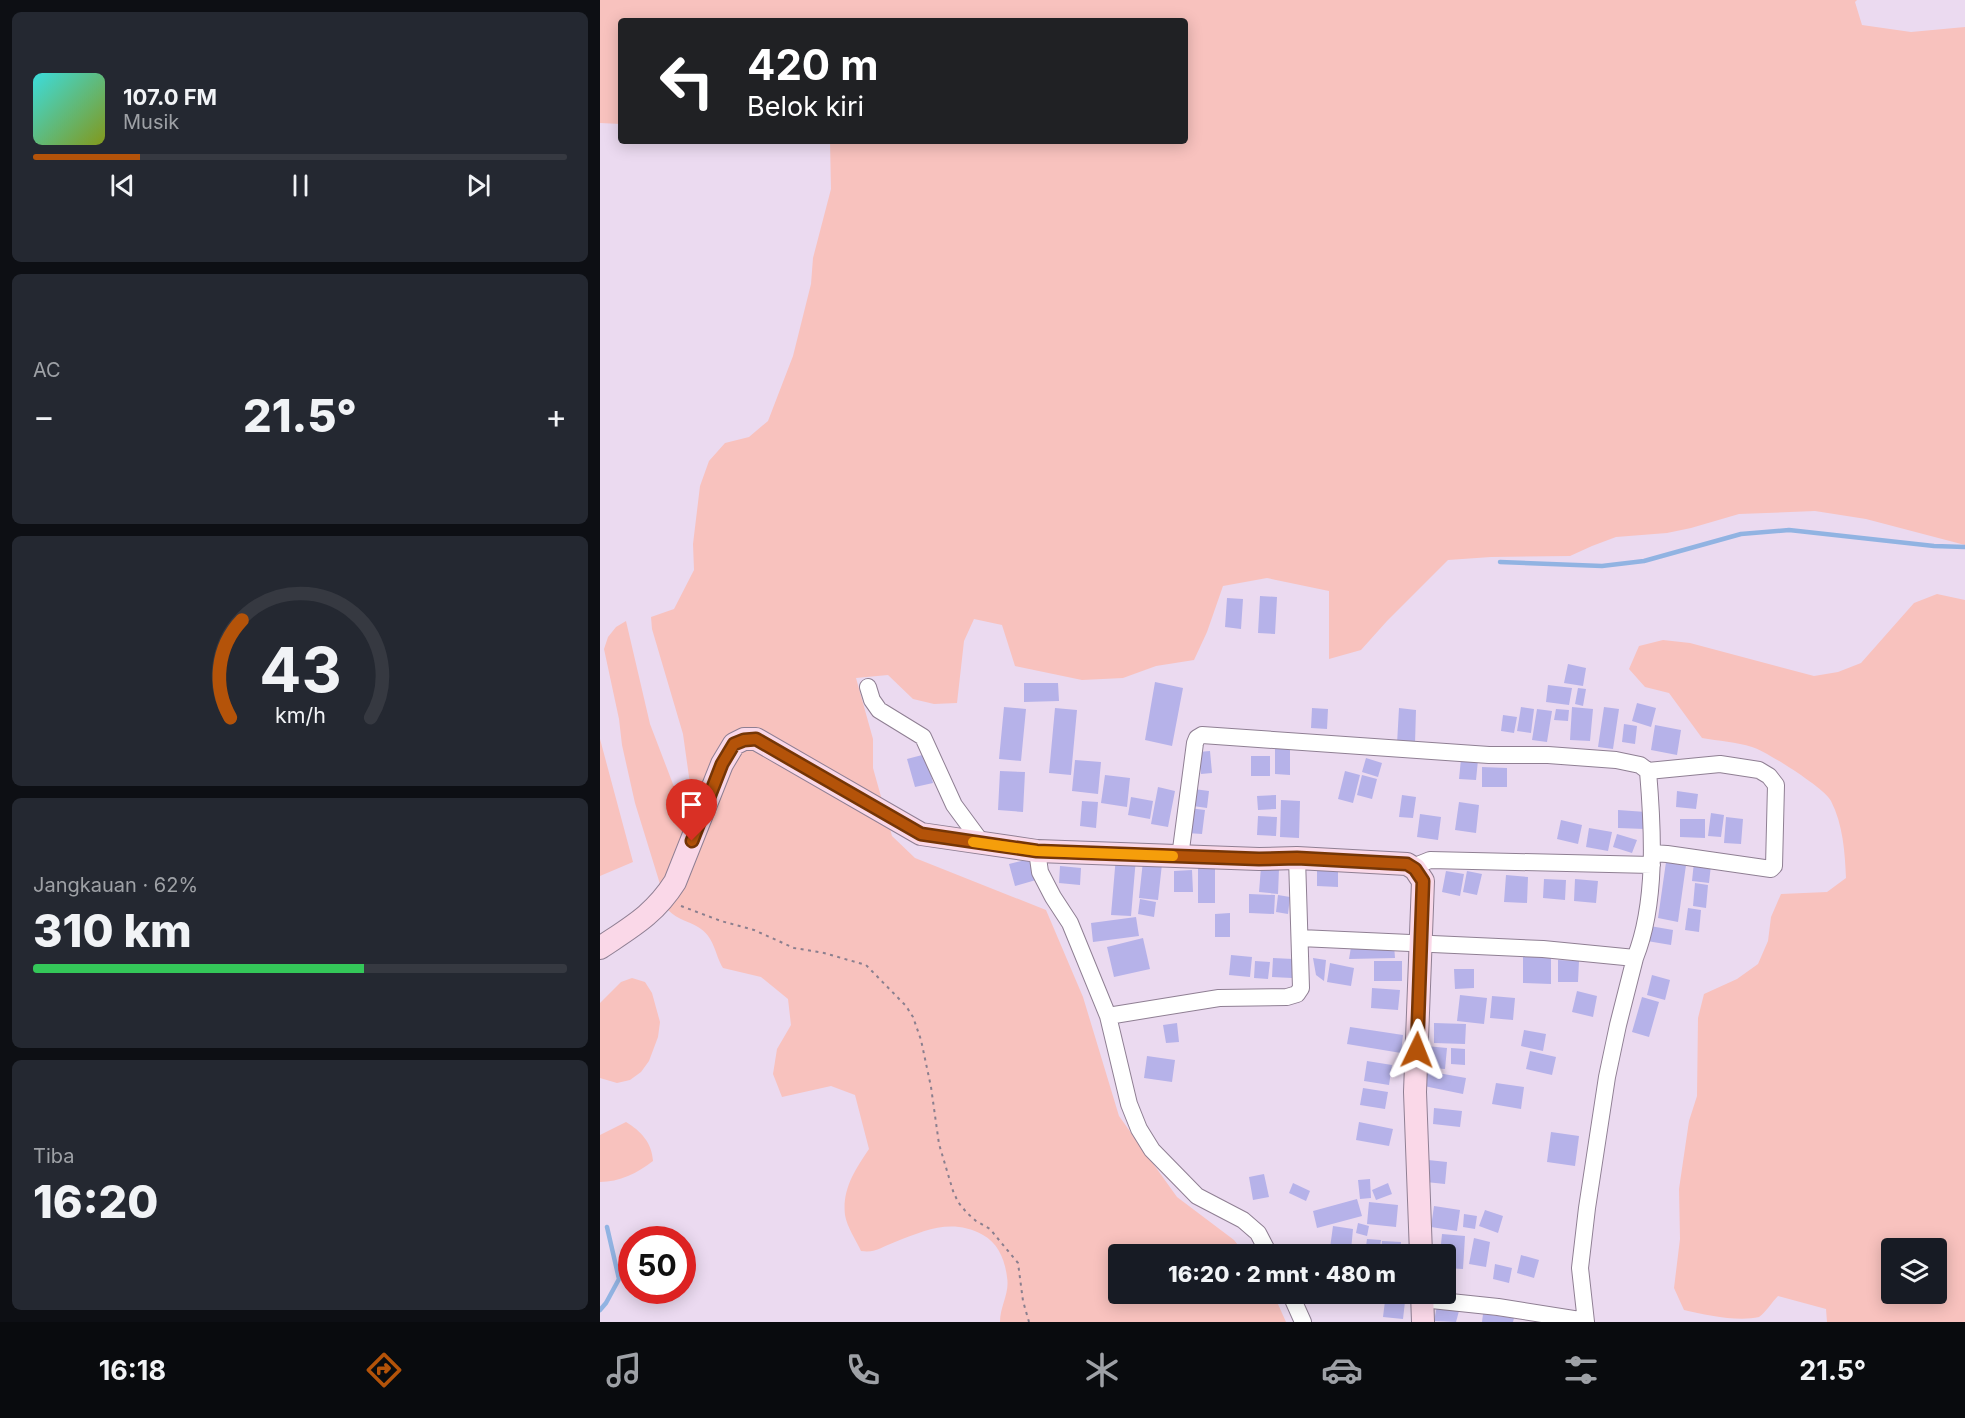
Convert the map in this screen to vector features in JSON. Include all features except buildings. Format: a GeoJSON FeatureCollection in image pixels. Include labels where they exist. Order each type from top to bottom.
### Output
{"type":"FeatureCollection","features":[{"type":"Feature","properties":{"kind":"main road"},"geometry":{"type":"LineString","coordinates":[[600,948],[653,912],[666,897],[679,872],[722,764],[734,744],[744,740],[756,739],[916,832],[1037,851],[1402,863],[1415,869],[1423,881],[1415,1092],[1421,1244]]}},
{"type":"Feature","properties":{"kind":"main road"},"geometry":{"type":"LineString","coordinates":[[1422,1304],[1423,1322]]}},
{"type":"Feature","properties":{"kind":"street"},"geometry":{"type":"LineString","coordinates":[[868,687],[872,700],[879,710],[923,737],[954,805],[982,843]]}},
{"type":"Feature","properties":{"kind":"street"},"geometry":{"type":"LineString","coordinates":[[1179,857],[1195,743],[1202,735],[1489,755],[1548,755],[1616,760],[1640,765],[1648,771],[1720,764],[1759,770],[1769,776],[1776,785],[1774,866],[1771,869],[1652,859],[1430,860],[1415,869]]}},
{"type":"Feature","properties":{"kind":"street"},"geometry":{"type":"LineString","coordinates":[[1456,1301],[1586,1322],[1580,1268],[1587,1208],[1607,1077],[1635,958],[1642,940],[1652,859],[1648,771]]}},
{"type":"Feature","properties":{"kind":"street"},"geometry":{"type":"LineString","coordinates":[[1037,851],[1040,872],[1070,923],[1108,1016],[1129,1104],[1139,1130],[1152,1150],[1197,1196],[1243,1220],[1258,1233],[1264,1244]]}},
{"type":"Feature","properties":{"kind":"street"},"geometry":{"type":"LineString","coordinates":[[1108,1016],[1219,999],[1297,994],[1301,988],[1297,858]]}},
{"type":"Feature","properties":{"kind":"street"},"geometry":{"type":"LineString","coordinates":[[1299,938],[1544,949],[1635,958]]}},
{"type":"Feature","properties":{"kind":"street"},"geometry":{"type":"LineString","coordinates":[[1295,1304],[1303,1322]]}},
{"type":"Feature","properties":{"kind":"path"},"geometry":{"type":"LineString","coordinates":[[666,897],[687,909],[754,930],[794,948],[824,952],[866,965],[906,1006],[913,1017],[921,1040],[931,1087],[939,1144],[952,1191],[967,1213],[990,1229],[1018,1263],[1023,1301],[1029,1322]]}},
{"type":"Feature","properties":{"kind":"shaded area"},"geometry":{"type":"Polygon","coordinates":[[[600,0],[1857,0],[1855,2],[1862,25],[1911,32],[1965,27],[1965,545],[1866,519],[1815,511],[1739,514],[1667,533],[1616,537],[1570,556],[1448,560],[1361,650],[1329,659],[1329,591],[1267,578],[1223,586],[1207,632],[1194,660],[1156,666],[1123,678],[1082,680],[1015,666],[1002,625],[974,619],[964,641],[957,703],[934,704],[913,699],[888,675],[856,678],[873,739],[873,768],[892,836],[915,858],[1046,910],[1083,997],[1119,1116],[1177,1197],[1237,1244],[1108,1244],[1108,1304],[1278,1304],[1286,1322],[1000,1322],[1008,1283],[1006,1271],[997,1247],[983,1235],[961,1227],[939,1228],[917,1233],[875,1250],[861,1251],[845,1215],[848,1188],[869,1149],[855,1095],[831,1086],[782,1097],[773,1074],[777,1049],[791,1025],[788,999],[761,977],[723,968],[711,940],[704,931],[668,910],[635,803],[604,649],[608,637],[616,627],[626,621],[650,724],[676,792],[689,796],[690,784],[683,734],[652,629],[651,617],[674,609],[694,570],[693,544],[700,486],[709,461],[725,443],[749,437],[768,421],[793,356],[811,284],[813,258],[831,189],[830,144],[1188,144],[1188,18],[618,18],[618,124],[600,123],[600,0]]]}},
{"type":"Feature","properties":{"kind":"shaded area"},"geometry":{"type":"Polygon","coordinates":[[[1937,594],[1965,600],[1965,1322],[1827,1322],[1826,1309],[1778,1296],[1759,1317],[1742,1319],[1684,1310],[1674,1288],[1680,1239],[1679,1189],[1689,1121],[1697,1096],[1698,1018],[1704,994],[1737,979],[1758,964],[1768,941],[1771,917],[1781,894],[1827,892],[1846,878],[1845,859],[1841,829],[1827,795],[1770,755],[1740,744],[1702,738],[1669,693],[1645,687],[1629,669],[1639,646],[1663,640],[1690,643],[1814,676],[1838,672],[1861,663],[1914,603],[1937,594]]]}},
{"type":"Feature","properties":{"kind":"shaded area"},"geometry":{"type":"Polygon","coordinates":[[[600,739],[633,862],[600,876],[600,739]]]}},
{"type":"Feature","properties":{"kind":"shaded area"},"geometry":{"type":"Polygon","coordinates":[[[632,978],[645,982],[652,993],[660,1022],[658,1037],[649,1061],[641,1072],[630,1080],[617,1083],[600,1078],[600,1003],[621,982],[632,978]]]}},
{"type":"Feature","properties":{"kind":"shaded area"},"geometry":{"type":"Polygon","coordinates":[[[626,1122],[645,1138],[653,1161],[628,1176],[600,1182],[600,1135],[626,1122]]]}},
{"type":"Feature","properties":{"kind":"waterway"},"geometry":{"type":"LineString","coordinates":[[1500,562],[1602,566],[1644,561],[1741,534],[1789,530],[1934,546],[1965,547]]}},
{"type":"Feature","properties":{"kind":"waterway"},"geometry":{"type":"LineString","coordinates":[[600,1310],[619,1279],[607,1227]]}},
{"type":"Feature","properties":{"kind":"slow traffic"},"geometry":{"type":"LineString","coordinates":[[973,842],[1037,851],[1173,856]]}},
{"type":"Feature","properties":{"kind":"route"},"geometry":{"type":"LineString","coordinates":[[692,841],[722,764],[734,744],[756,739],[921,834],[1037,851],[1259,859],[1297,858],[1407,864],[1415,869],[1423,881],[1417,1050]]}}]}
